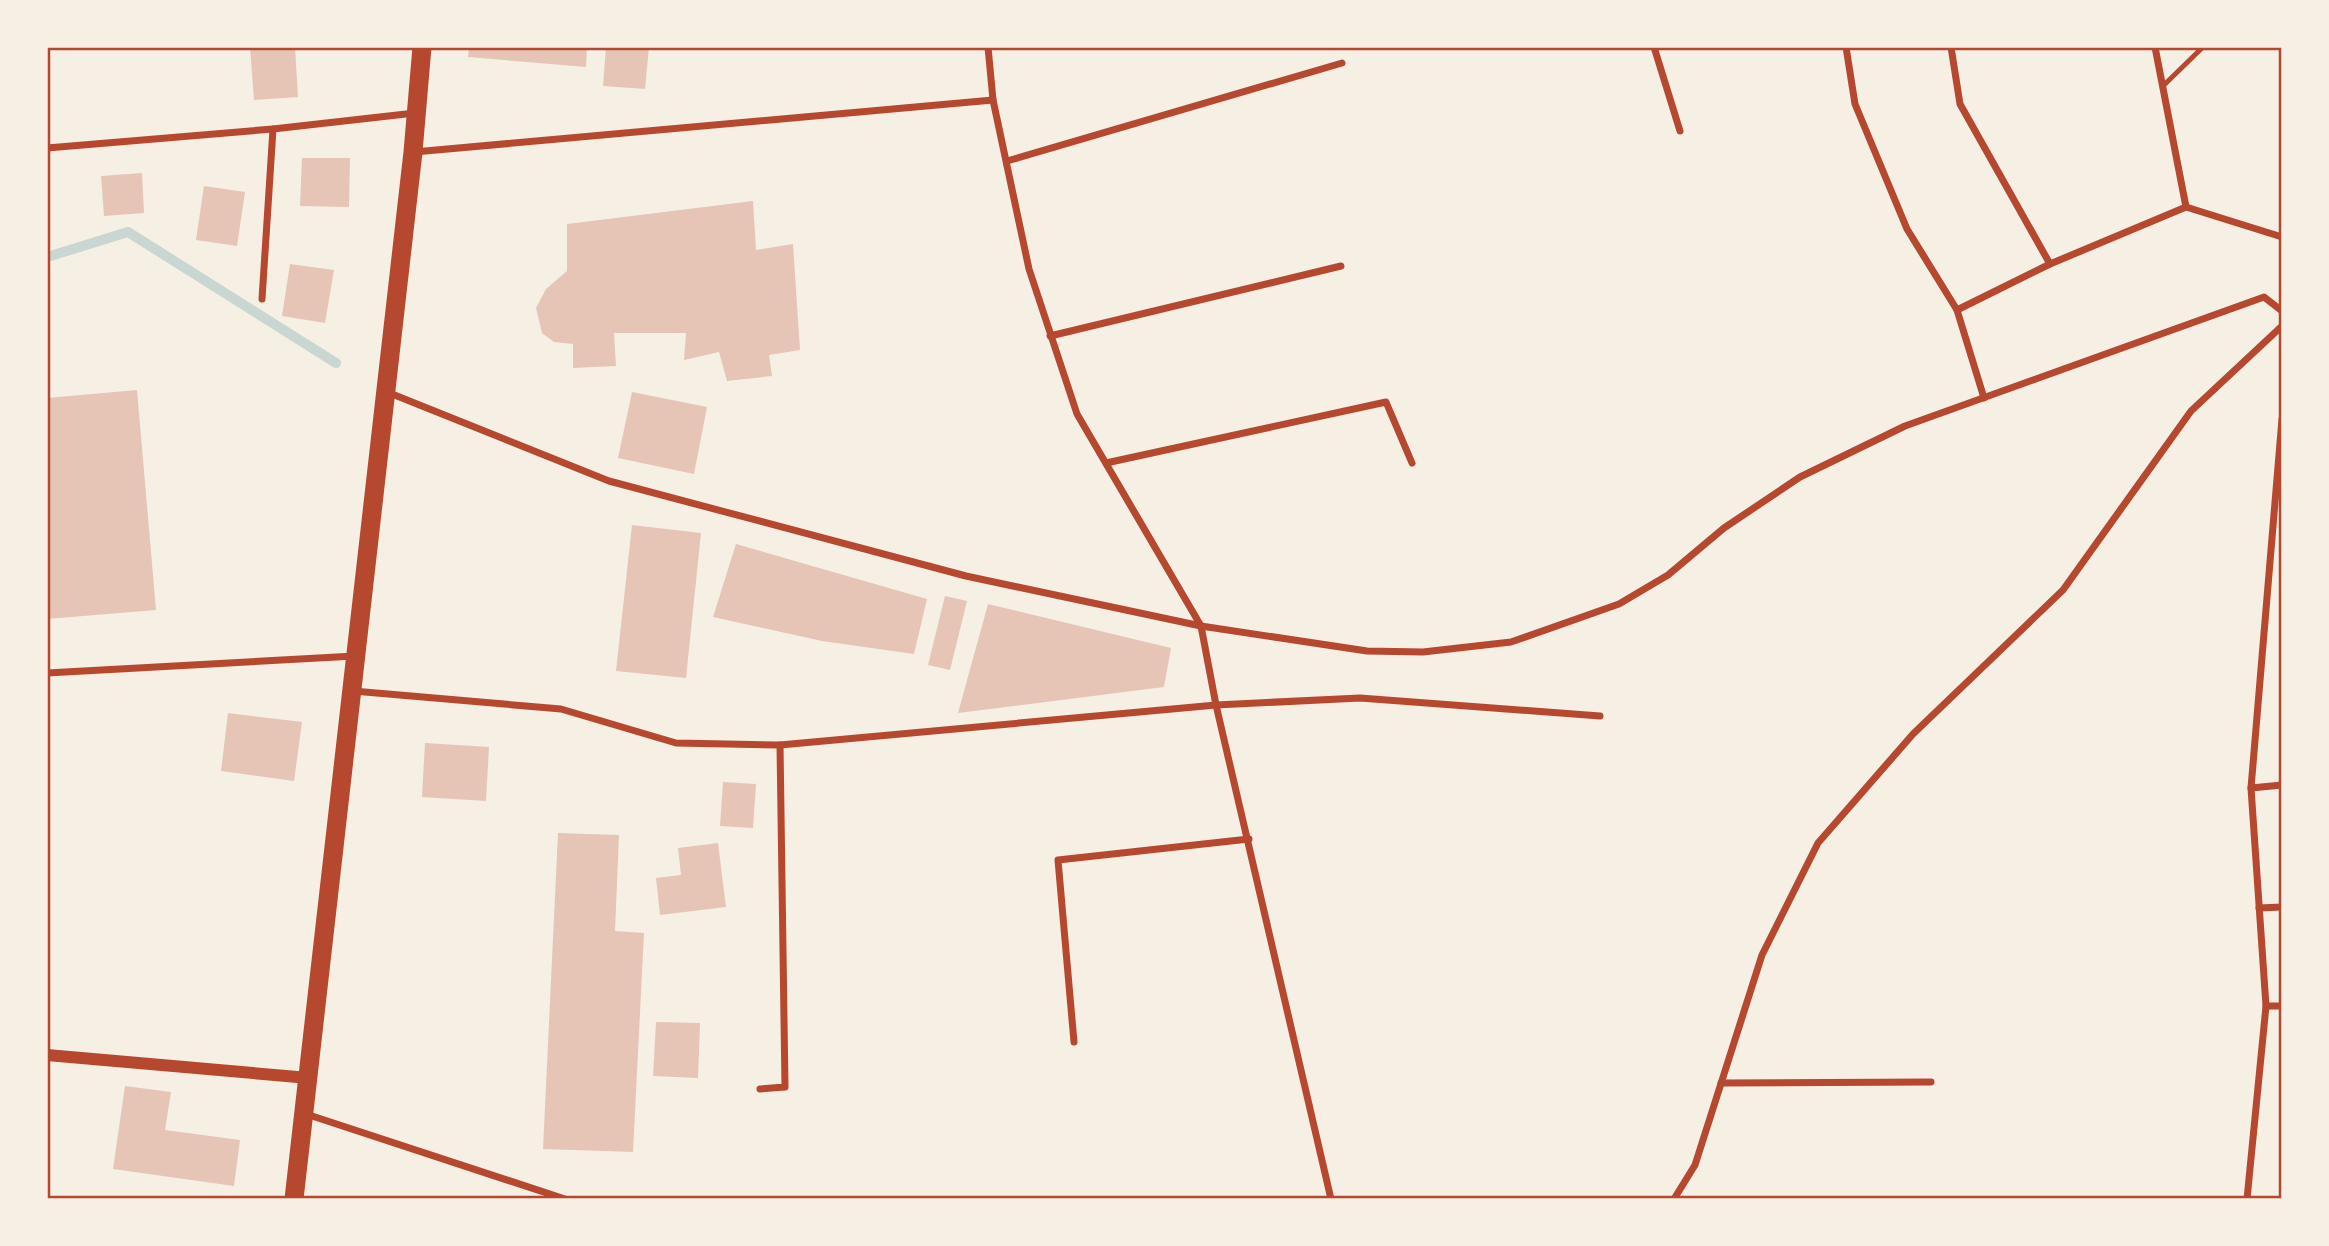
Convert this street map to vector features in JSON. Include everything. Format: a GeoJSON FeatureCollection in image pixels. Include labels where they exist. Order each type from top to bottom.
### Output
{"type":"FeatureCollection","features":[{"type":"Feature","properties":{"kind":"highway"},"geometry":{"type":"LineString","coordinates":[[294,1199],[413,152],[422,47]]}},
{"type":"Feature","properties":{"kind":"street"},"geometry":{"type":"LineString","coordinates":[[988,47],[993,100],[1029,268],[1077,414],[1201,626],[1216,705],[1331,1199]]}},
{"type":"Feature","properties":{"kind":"street"},"geometry":{"type":"LineString","coordinates":[[1654,47],[1680,131]]}},
{"type":"Feature","properties":{"kind":"street"},"geometry":{"type":"LineString","coordinates":[[1846,47],[1855,104],[1907,229],[1957,310],[1984,398]]}},
{"type":"Feature","properties":{"kind":"street"},"geometry":{"type":"LineString","coordinates":[[1951,47],[1960,104],[2050,264]]}},
{"type":"Feature","properties":{"kind":"street"},"geometry":{"type":"LineString","coordinates":[[2155,47],[2186,207]]}},
{"type":"Feature","properties":{"kind":"street"},"geometry":{"type":"LineString","coordinates":[[1007,161],[1342,63]]}},
{"type":"Feature","properties":{"kind":"street"},"geometry":{"type":"LineString","coordinates":[[413,152],[993,100]]}},
{"type":"Feature","properties":{"kind":"street"},"geometry":{"type":"LineString","coordinates":[[47,148],[273,129],[416,113]]}},
{"type":"Feature","properties":{"kind":"street"},"geometry":{"type":"LineString","coordinates":[[262,299],[273,129]]}},
{"type":"Feature","properties":{"kind":"street"},"geometry":{"type":"LineString","coordinates":[[1957,310],[2050,264],[2186,207],[2282,237]]}},
{"type":"Feature","properties":{"kind":"street"},"geometry":{"type":"LineString","coordinates":[[1050,335],[1341,266]]}},
{"type":"Feature","properties":{"kind":"street"},"geometry":{"type":"LineString","coordinates":[[386,391],[610,481],[966,576],[1201,626],[1367,652],[1423,652],[1511,642],[1619,604],[1668,575],[1724,528],[1800,477],[1905,426],[2264,297],[2282,311]]}},
{"type":"Feature","properties":{"kind":"street"},"geometry":{"type":"LineString","coordinates":[[1674,1199],[1695,1165],[1762,955],[1818,843],[1913,734],[2063,590],[2191,411],[2282,326]]}},
{"type":"Feature","properties":{"kind":"street"},"geometry":{"type":"LineString","coordinates":[[1106,463],[1387,402],[1412,463]]}},
{"type":"Feature","properties":{"kind":"street"},"geometry":{"type":"LineString","coordinates":[[2247,1199],[2266,1006],[2251,788],[2282,419]]}},
{"type":"Feature","properties":{"kind":"street"},"geometry":{"type":"LineString","coordinates":[[47,673],[356,656]]}},
{"type":"Feature","properties":{"kind":"street"},"geometry":{"type":"LineString","coordinates":[[352,691],[561,709],[676,743],[780,745],[1216,705],[1360,698],[1600,716]]}},
{"type":"Feature","properties":{"kind":"street"},"geometry":{"type":"LineString","coordinates":[[760,1089],[785,1087],[780,745]]}},
{"type":"Feature","properties":{"kind":"street"},"geometry":{"type":"LineString","coordinates":[[2251,788],[2282,785]]}},
{"type":"Feature","properties":{"kind":"street"},"geometry":{"type":"LineString","coordinates":[[1074,1042],[1058,860],[1249,839]]}},
{"type":"Feature","properties":{"kind":"street"},"geometry":{"type":"LineString","coordinates":[[2259,908],[2282,907]]}},
{"type":"Feature","properties":{"kind":"street"},"geometry":{"type":"LineString","coordinates":[[2266,1006],[2282,1006]]}},
{"type":"Feature","properties":{"kind":"street"},"geometry":{"type":"LineString","coordinates":[[47,1055],[309,1077]]}},
{"type":"Feature","properties":{"kind":"street"},"geometry":{"type":"LineString","coordinates":[[1721,1083],[1931,1082]]}},
{"type":"Feature","properties":{"kind":"street"},"geometry":{"type":"LineString","coordinates":[[304,1114],[565,1199]]}},
{"type":"Feature","properties":{"kind":"lane"},"geometry":{"type":"LineString","coordinates":[[2164,85],[2203,47]]}},
{"type":"Feature","properties":{"kind":"building"},"geometry":{"type":"Polygon","coordinates":[[[250,47],[295,47],[298,97],[254,100],[250,47]]]}},
{"type":"Feature","properties":{"kind":"building"},"geometry":{"type":"Polygon","coordinates":[[[469,47],[587,47],[586,67],[468,57],[469,47]]]}},
{"type":"Feature","properties":{"kind":"building"},"geometry":{"type":"Polygon","coordinates":[[[606,47],[649,47],[645,89],[603,86],[606,47]]]}},
{"type":"Feature","properties":{"kind":"building"},"geometry":{"type":"Polygon","coordinates":[[[302,158],[350,158],[349,207],[300,206],[302,158]]]}},
{"type":"Feature","properties":{"kind":"building"},"geometry":{"type":"Polygon","coordinates":[[[142,173],[144,213],[104,216],[101,176],[142,173]]]}},
{"type":"Feature","properties":{"kind":"building"},"geometry":{"type":"Polygon","coordinates":[[[204,186],[245,192],[237,246],[196,240],[204,186]]]}},
{"type":"Feature","properties":{"kind":"building"},"geometry":{"type":"Polygon","coordinates":[[[753,201],[756,250],[793,244],[800,350],[769,355],[772,376],[727,381],[719,352],[684,360],[686,333],[614,333],[616,366],[573,368],[573,344],[554,342],[542,333],[536,308],[546,289],[567,271],[567,224],[753,201]]]}},
{"type":"Feature","properties":{"kind":"building"},"geometry":{"type":"Polygon","coordinates":[[[290,264],[334,270],[325,323],[282,316],[290,264]]]}},
{"type":"Feature","properties":{"kind":"building"},"geometry":{"type":"Polygon","coordinates":[[[137,390],[156,610],[47,619],[47,398],[137,390]]]}},
{"type":"Feature","properties":{"kind":"building"},"geometry":{"type":"Polygon","coordinates":[[[632,392],[707,407],[694,474],[618,458],[632,392]]]}},
{"type":"Feature","properties":{"kind":"building"},"geometry":{"type":"Polygon","coordinates":[[[632,525],[701,533],[686,678],[616,671],[632,525]]]}},
{"type":"Feature","properties":{"kind":"building"},"geometry":{"type":"Polygon","coordinates":[[[736,544],[927,599],[914,654],[822,641],[713,617],[736,544]]]}},
{"type":"Feature","properties":{"kind":"building"},"geometry":{"type":"Polygon","coordinates":[[[945,596],[967,601],[950,670],[928,665],[945,596]]]}},
{"type":"Feature","properties":{"kind":"building"},"geometry":{"type":"Polygon","coordinates":[[[988,604],[1171,648],[1164,687],[958,713],[988,604]]]}},
{"type":"Feature","properties":{"kind":"building"},"geometry":{"type":"Polygon","coordinates":[[[228,713],[302,722],[294,781],[221,771],[228,713]]]}},
{"type":"Feature","properties":{"kind":"building"},"geometry":{"type":"Polygon","coordinates":[[[425,743],[489,747],[486,801],[422,797],[425,743]]]}},
{"type":"Feature","properties":{"kind":"building"},"geometry":{"type":"Polygon","coordinates":[[[723,782],[756,784],[753,828],[720,826],[723,782]]]}},
{"type":"Feature","properties":{"kind":"building"},"geometry":{"type":"Polygon","coordinates":[[[558,833],[619,835],[615,931],[644,933],[633,1152],[543,1149],[558,833]]]}},
{"type":"Feature","properties":{"kind":"building"},"geometry":{"type":"Polygon","coordinates":[[[718,843],[726,907],[660,915],[656,878],[681,875],[678,848],[718,843]]]}},
{"type":"Feature","properties":{"kind":"building"},"geometry":{"type":"Polygon","coordinates":[[[656,1022],[700,1023],[698,1078],[653,1076],[656,1022]]]}},
{"type":"Feature","properties":{"kind":"building"},"geometry":{"type":"Polygon","coordinates":[[[125,1086],[171,1092],[165,1130],[240,1140],[234,1186],[113,1169],[125,1086]]]}},
{"type":"Feature","properties":{"kind":"waterway"},"geometry":{"type":"LineString","coordinates":[[47,257],[128,232],[336,363]]}}]}
